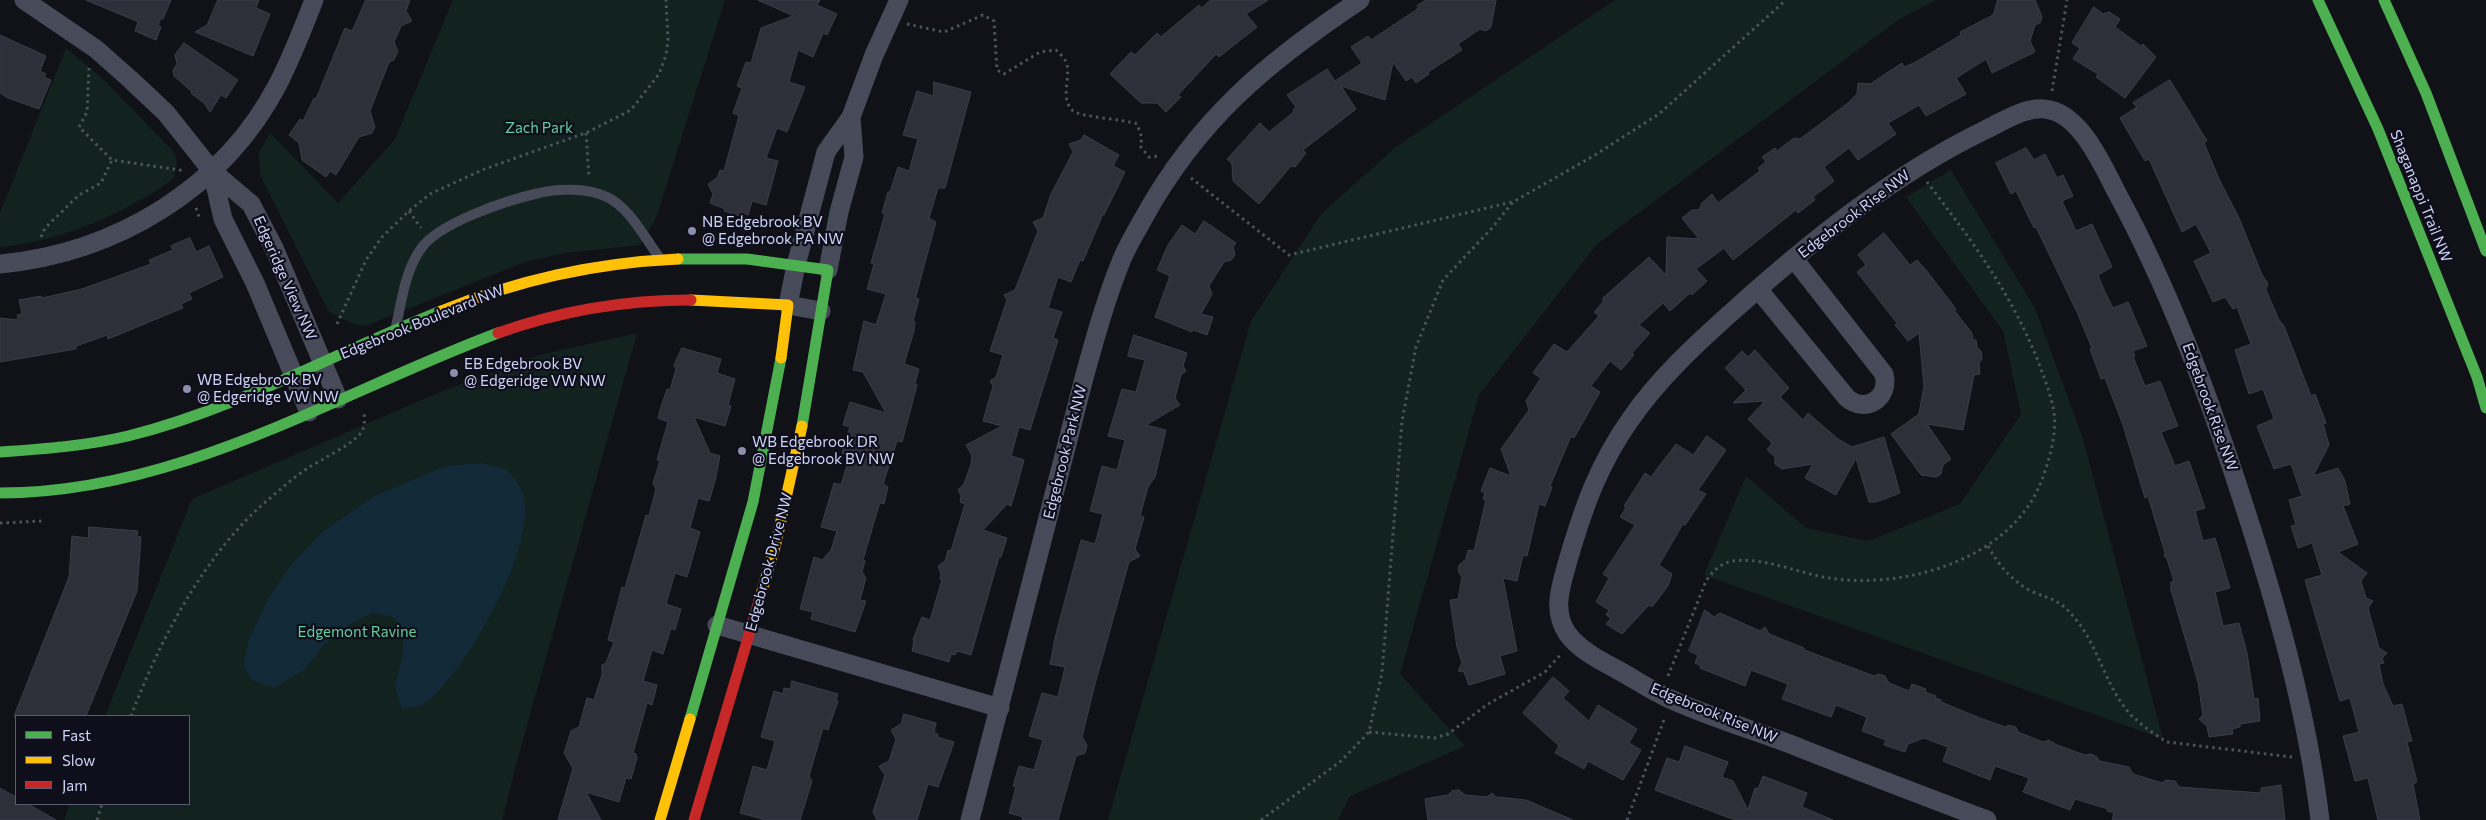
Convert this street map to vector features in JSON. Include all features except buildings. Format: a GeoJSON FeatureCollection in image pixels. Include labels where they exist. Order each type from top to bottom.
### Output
{"type":"FeatureCollection","features":[{"type":"Feature","properties":{"kind":"street"},"geometry":{"type":"LineString","coordinates":[[24,0],[96,50],[166,113],[212,171]]}},
{"type":"Feature","properties":{"kind":"street"},"geometry":{"type":"LineString","coordinates":[[0,264],[36,260],[96,243],[130,229],[191,189],[212,171],[243,137],[278,84],[314,0]]}},
{"type":"Feature","properties":{"kind":"street"},"geometry":{"type":"LineString","coordinates":[[794,274],[826,152],[851,117],[874,55],[899,0]]}},
{"type":"Feature","properties":{"kind":"street","name":"Edgebrook Park NW"},"geometry":{"type":"LineString","coordinates":[[970,820],[1104,308],[1123,257],[1154,199],[1168,161],[1200,133],[1239,92],[1286,51],[1360,0]]}},
{"type":"Feature","properties":{"kind":"street","name":"Shaganappi Trail NW"},"geometry":{"type":"LineString","coordinates":[[2318,0],[2378,129],[2477,377],[2486,408]]}},
{"type":"Feature","properties":{"kind":"street"},"geometry":{"type":"LineString","coordinates":[[2384,0],[2426,93],[2486,251]]}},
{"type":"Feature","properties":{"kind":"street","name":"Edgebrook Rise NW"},"geometry":{"type":"LineString","coordinates":[[1987,820],[1666,697],[1595,657],[1572,640],[1565,630],[1559,614],[1558,595],[1586,501],[1605,460],[1630,419],[1666,375],[1758,289],[1794,259],[1915,168],[1943,150],[2023,112],[2039,108],[2068,117],[2076,124],[2099,159],[2140,234],[2174,307],[2225,446],[2266,571],[2310,756],[2320,820]]}},
{"type":"Feature","properties":{"kind":"street"},"geometry":{"type":"LineString","coordinates":[[828,270],[839,212],[854,158],[851,117]]}},
{"type":"Feature","properties":{"kind":"street","name":"Edgeridge View NW"},"geometry":{"type":"LineString","coordinates":[[212,171],[251,204],[274,248],[338,399]]}},
{"type":"Feature","properties":{"kind":"street","name":"Edgeridge View NW"},"geometry":{"type":"LineString","coordinates":[[212,171],[224,219],[255,283],[309,412]]}},
{"type":"Feature","properties":{"kind":"street","name":"Edgebrook Boulevard NW"},"geometry":{"type":"LineString","coordinates":[[0,452],[60,450],[116,440],[173,424],[294,375],[486,293],[561,273],[661,260],[722,258],[794,274],[828,270]]}},
{"type":"Feature","properties":{"kind":"street"},"geometry":{"type":"LineString","coordinates":[[1758,289],[1847,398],[1852,402],[1864,405],[1876,401],[1885,389],[1884,374],[1794,259]]}},
{"type":"Feature","properties":{"kind":"street","name":"Edgebrook Drive NW"},"geometry":{"type":"LineString","coordinates":[[694,820],[776,543],[795,466],[828,270]]}},
{"type":"Feature","properties":{"kind":"street","name":"Edgebrook Drive NW"},"geometry":{"type":"LineString","coordinates":[[660,820],[753,502],[777,383],[794,274]]}},
{"type":"Feature","properties":{"kind":"street"},"geometry":{"type":"LineString","coordinates":[[0,493],[72,489],[146,474],[206,454],[432,359],[514,328],[569,312],[618,304],[727,299],[788,305],[821,311]]}},
{"type":"Feature","properties":{"kind":"street"},"geometry":{"type":"LineString","coordinates":[[718,625],[1000,708]]}},
{"type":"Feature","properties":{"kind":"lane"},"geometry":{"type":"LineString","coordinates":[[395,332],[408,273],[421,248],[447,226],[486,210],[540,193],[577,190],[607,197],[624,210],[661,260]]}},
{"type":"Feature","properties":{"kind":"path"},"geometry":{"type":"LineString","coordinates":[[337,324],[366,260],[382,237],[430,194],[482,170],[586,133],[631,110],[659,74],[666,55],[668,40],[666,0]]}},
{"type":"Feature","properties":{"kind":"path"},"geometry":{"type":"LineString","coordinates":[[890,20],[944,32],[983,15],[994,21],[996,70],[1004,74],[1040,52],[1056,50],[1066,62],[1067,100],[1072,111],[1082,115],[1128,121],[1137,124],[1142,138],[1140,146],[1149,157],[1168,161],[1289,255],[1513,202],[1595,155],[1659,114],[1786,0]]}},
{"type":"Feature","properties":{"kind":"path"},"geometry":{"type":"LineString","coordinates":[[2050,110],[2067,0]]}},
{"type":"Feature","properties":{"kind":"path"},"geometry":{"type":"LineString","coordinates":[[96,50],[89,64],[87,112],[79,127],[112,160],[180,170],[191,189],[199,217]]}},
{"type":"Feature","properties":{"kind":"path"},"geometry":{"type":"LineString","coordinates":[[586,133],[589,177]]}},
{"type":"Feature","properties":{"kind":"path"},"geometry":{"type":"LineString","coordinates":[[36,260],[38,243],[45,228],[79,195],[101,182],[112,160]]}},
{"type":"Feature","properties":{"kind":"path"},"geometry":{"type":"LineString","coordinates":[[1627,820],[1664,720],[1667,678],[1706,581],[1712,572],[1730,562],[1745,561],[1832,578],[1895,578],[1945,566],[1988,546],[2014,524],[2038,489],[2052,443],[2054,413],[2049,390],[2031,344],[2006,293],[1974,242],[1915,168]]}},
{"type":"Feature","properties":{"kind":"path"},"geometry":{"type":"LineString","coordinates":[[1261,820],[1341,761],[1369,732],[1382,673],[1402,421],[1416,347],[1443,280],[1492,228],[1513,202]]}},
{"type":"Feature","properties":{"kind":"path"},"geometry":{"type":"LineString","coordinates":[[409,211],[430,241]]}},
{"type":"Feature","properties":{"kind":"path"},"geometry":{"type":"LineString","coordinates":[[131,715],[162,645],[224,544],[250,516],[286,485],[306,469],[360,434],[365,422],[362,406]]}},
{"type":"Feature","properties":{"kind":"path"},"geometry":{"type":"LineString","coordinates":[[0,523],[42,521]]}},
{"type":"Feature","properties":{"kind":"path"},"geometry":{"type":"LineString","coordinates":[[1988,546],[2006,573],[2034,592],[2052,598],[2074,616],[2094,648],[2121,700],[2132,716],[2155,734],[2168,742],[2288,757],[2310,756]]}},
{"type":"Feature","properties":{"kind":"path"},"geometry":{"type":"LineString","coordinates":[[1369,732],[1434,738],[1448,734],[1488,704],[1545,672],[1572,640]]}},
{"type":"Feature","properties":{"kind":"path"},"geometry":{"type":"LineString","coordinates":[[97,820],[102,805]]}},
{"type":"Feature","properties":{"kind":"green space","name":"Zach Park"},"geometry":{"type":"Polygon","coordinates":[[[453,0],[725,0],[656,218],[640,245],[565,253],[525,262],[365,326],[353,324],[329,312],[260,175],[259,152],[270,133],[338,203],[395,139],[453,0]]]}},
{"type":"Feature","properties":{"kind":"green space"},"geometry":{"type":"Polygon","coordinates":[[[1615,0],[1936,0],[1898,20],[1597,244],[1479,395],[1400,674],[1465,746],[1350,796],[1338,820],[1108,820],[1251,321],[1321,214],[1397,146],[1615,0]]]}},
{"type":"Feature","properties":{"kind":"green space"},"geometry":{"type":"Polygon","coordinates":[[[66,48],[103,79],[174,152],[177,161],[173,179],[133,204],[91,224],[46,239],[0,247],[0,213],[66,48]]]}},
{"type":"Feature","properties":{"kind":"green space"},"geometry":{"type":"Polygon","coordinates":[[[1951,170],[2035,308],[2083,439],[2163,739],[1704,575],[1746,476],[1806,528],[1868,541],[1960,504],[2021,414],[2003,331],[1906,197],[1951,170]]]}},
{"type":"Feature","properties":{"kind":"green space","name":"Edgemont Ravine"},"geometry":{"type":"Polygon","coordinates":[[[637,333],[502,820],[64,820],[70,805],[190,805],[190,715],[105,715],[192,499],[445,390],[540,355],[637,333]]]}},
{"type":"Feature","properties":{"kind":"water"},"geometry":{"type":"Polygon","coordinates":[[[481,463],[507,469],[522,491],[525,517],[520,544],[510,574],[496,605],[479,635],[443,686],[425,704],[402,709],[395,687],[402,657],[404,628],[391,616],[372,613],[350,624],[324,645],[304,670],[274,688],[252,680],[243,666],[249,640],[267,601],[291,565],[321,533],[373,497],[443,467],[481,463]]]}},
{"type":"Feature","properties":{"kind":"traffic: fast"},"geometry":{"type":"LineString","coordinates":[[2318,0],[2378,129],[2477,377],[2486,408]]}},
{"type":"Feature","properties":{"kind":"traffic: fast"},"geometry":{"type":"LineString","coordinates":[[2384,0],[2426,93],[2486,251]]}},
{"type":"Feature","properties":{"kind":"traffic: fast"},"geometry":{"type":"LineString","coordinates":[[678,259],[747,259],[828,270],[802,426]]}},
{"type":"Feature","properties":{"kind":"traffic: fast"},"geometry":{"type":"LineString","coordinates":[[0,452],[80,445],[128,436],[168,425],[286,379],[441,311]]}},
{"type":"Feature","properties":{"kind":"traffic: fast"},"geometry":{"type":"LineString","coordinates":[[0,493],[66,489],[130,477],[193,458],[255,436],[437,357],[498,333]]}},
{"type":"Feature","properties":{"kind":"traffic: fast"},"geometry":{"type":"LineString","coordinates":[[690,719],[753,502],[781,358]]}},
{"type":"Feature","properties":{"kind":"traffic: slow"},"geometry":{"type":"LineString","coordinates":[[441,311],[499,290],[557,275],[616,264],[678,259]]}},
{"type":"Feature","properties":{"kind":"traffic: slow"},"geometry":{"type":"LineString","coordinates":[[691,300],[788,305],[781,358]]}},
{"type":"Feature","properties":{"kind":"traffic: slow"},"geometry":{"type":"LineString","coordinates":[[759,601],[776,543],[802,426]]}},
{"type":"Feature","properties":{"kind":"traffic: slow"},"geometry":{"type":"LineString","coordinates":[[660,820],[690,719]]}},
{"type":"Feature","properties":{"kind":"traffic: jam"},"geometry":{"type":"LineString","coordinates":[[498,333],[521,325],[593,308],[641,302],[691,300]]}},
{"type":"Feature","properties":{"kind":"traffic: jam"},"geometry":{"type":"LineString","coordinates":[[694,820],[759,601]]}},
{"type":"Feature","properties":{"kind":"place","name":"NB Edgebrook BV @ Edgebrook PA NW"},"geometry":{"type":"Point","coordinates":[692,231]}},
{"type":"Feature","properties":{"kind":"place","name":"EB Edgebrook BV @ Edgeridge VW NW"},"geometry":{"type":"Point","coordinates":[454,373]}},
{"type":"Feature","properties":{"kind":"place","name":"WB Edgebrook BV @ Edgeridge VW NW"},"geometry":{"type":"Point","coordinates":[187,389]}},
{"type":"Feature","properties":{"kind":"place","name":"WB Edgebrook DR @ Edgebrook BV NW"},"geometry":{"type":"Point","coordinates":[742,451]}}]}
